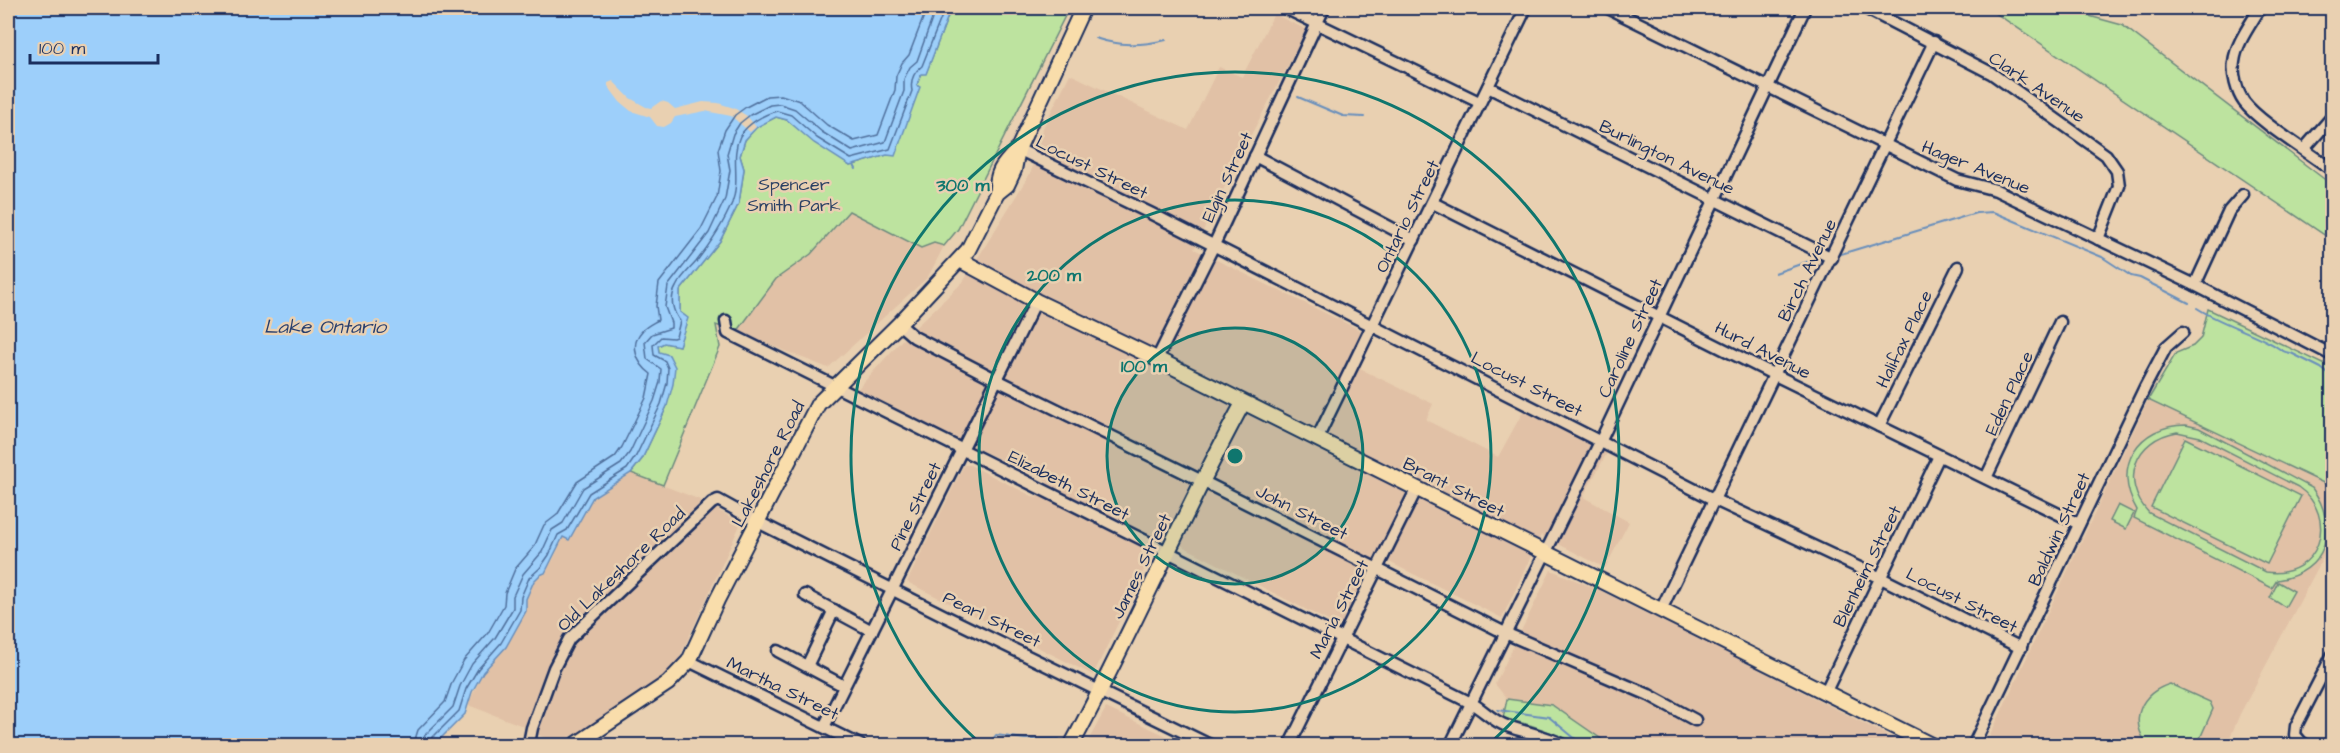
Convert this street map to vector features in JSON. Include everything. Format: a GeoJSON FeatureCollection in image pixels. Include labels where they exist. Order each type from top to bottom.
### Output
{"type":"FeatureCollection","features":[{"type":"Feature","properties":{"kind":"main road","name":"Lakeshore Road"},"geometry":{"type":"LineString","coordinates":[[574,746],[668,683],[689,661],[717,600],[818,404],[899,324],[960,260],[973,242],[997,194],[1007,185],[1014,170],[1017,149],[1083,8]]}},
{"type":"Feature","properties":{"kind":"main road","name":"Brant Street"},"geometry":{"type":"LineString","coordinates":[[960,260],[1036,301],[1157,359],[1933,746]]}},
{"type":"Feature","properties":{"kind":"main road","name":"James Street"},"geometry":{"type":"LineString","coordinates":[[1071,746],[1101,691],[1202,481],[1243,403]]}},
{"type":"Feature","properties":{"kind":"street"},"geometry":{"type":"LineString","coordinates":[[1285,8],[1479,102]]}},
{"type":"Feature","properties":{"kind":"street","name":"Elgin Street"},"geometry":{"type":"LineString","coordinates":[[1157,359],[1214,245],[1324,8]]}},
{"type":"Feature","properties":{"kind":"street","name":"Ontario Street"},"geometry":{"type":"LineString","coordinates":[[1317,439],[1434,203],[1479,102],[1526,8]]}},
{"type":"Feature","properties":{"kind":"street","name":"Hager Avenue"},"geometry":{"type":"LineString","coordinates":[[1608,8],[1957,180],[1996,190],[2195,285],[2332,355]]}},
{"type":"Feature","properties":{"kind":"street","name":"Caroline Street"},"geometry":{"type":"LineString","coordinates":[[1450,746],[1600,440],[1805,8]]}},
{"type":"Feature","properties":{"kind":"street","name":"Clark Avenue"},"geometry":{"type":"LineString","coordinates":[[1865,8],[1991,73],[2106,155],[2117,171],[2119,186],[2098,239]]}},
{"type":"Feature","properties":{"kind":"street"},"geometry":{"type":"LineString","coordinates":[[2260,8],[2237,50],[2233,63],[2235,81],[2243,100],[2254,113],[2332,170]]}},
{"type":"Feature","properties":{"kind":"street","name":"Birch Avenue"},"geometry":{"type":"LineString","coordinates":[[1661,610],[1716,500],[1934,42]]}},
{"type":"Feature","properties":{"kind":"street","name":"Burlington Avenue"},"geometry":{"type":"LineString","coordinates":[[1488,87],[1832,258]]}},
{"type":"Feature","properties":{"kind":"street"},"geometry":{"type":"LineString","coordinates":[[2304,149],[2332,117]]}},
{"type":"Feature","properties":{"kind":"street","name":"Locust Street"},"geometry":{"type":"LineString","coordinates":[[1017,149],[1214,245],[1716,500],[1879,577],[2021,648]]}},
{"type":"Feature","properties":{"kind":"street"},"geometry":{"type":"LineString","coordinates":[[1255,156],[1414,240]]}},
{"type":"Feature","properties":{"kind":"street"},"geometry":{"type":"LineString","coordinates":[[2195,285],[2229,211],[2243,195]]}},
{"type":"Feature","properties":{"kind":"street","name":"Hurd Avenue"},"geometry":{"type":"LineString","coordinates":[[1434,203],[1775,375],[2079,524]]}},
{"type":"Feature","properties":{"kind":"street","name":"Halifax Place"},"geometry":{"type":"LineString","coordinates":[[1879,426],[1958,267]]}},
{"type":"Feature","properties":{"kind":"street","name":"Pine Street"},"geometry":{"type":"LineString","coordinates":[[824,727],[1036,301]]}},
{"type":"Feature","properties":{"kind":"street","name":"Elizabeth Street"},"geometry":{"type":"LineString","coordinates":[[726,321],[728,333],[834,387],[1471,703],[1482,709],[1487,716],[1506,726],[1566,746]]}},
{"type":"Feature","properties":{"kind":"street","name":"Eden Place"},"geometry":{"type":"LineString","coordinates":[[1986,478],[2060,322]]}},
{"type":"Feature","properties":{"kind":"street","name":"John Street"},"geometry":{"type":"LineString","coordinates":[[899,324],[914,337],[997,380],[1505,633],[1648,695],[1695,720]]}},
{"type":"Feature","properties":{"kind":"street","name":"Baldwin Street"},"geometry":{"type":"LineString","coordinates":[[1973,746],[2166,346],[2183,332]]}},
{"type":"Feature","properties":{"kind":"street","name":"Blenheim Street"},"geometry":{"type":"LineString","coordinates":[[1826,691],[1939,456]]}},
{"type":"Feature","properties":{"kind":"street","name":"Maria Street"},"geometry":{"type":"LineString","coordinates":[[1289,746],[1417,488]]}},
{"type":"Feature","properties":{"kind":"street","name":"Old Lakeshore Road"},"geometry":{"type":"LineString","coordinates":[[532,746],[530,738],[532,728],[554,668],[569,639],[585,622],[712,502],[724,501],[758,522]]}},
{"type":"Feature","properties":{"kind":"street","name":"Pearl Street"},"geometry":{"type":"LineString","coordinates":[[758,522],[1212,746]]}},
{"type":"Feature","properties":{"kind":"street"},"geometry":{"type":"LineString","coordinates":[[805,595],[872,631]]}},
{"type":"Feature","properties":{"kind":"street"},"geometry":{"type":"LineString","coordinates":[[807,666],[834,610]]}},
{"type":"Feature","properties":{"kind":"street"},"geometry":{"type":"LineString","coordinates":[[778,651],[844,686]]}},
{"type":"Feature","properties":{"kind":"street"},"geometry":{"type":"LineString","coordinates":[[2307,746],[2295,735],[2296,726],[2332,656]]}},
{"type":"Feature","properties":{"kind":"street","name":"Martha Street"},"geometry":{"type":"LineString","coordinates":[[689,661],[862,746]]}},
{"type":"Feature","properties":{"kind":"shaded area"},"geometry":{"type":"Polygon","coordinates":[[[1274,14],[1307,30],[1244,148],[1194,249],[1362,331],[1348,363],[1433,404],[1426,420],[1498,457],[1525,408],[1608,451],[1583,497],[1629,522],[1605,568],[1541,535],[1502,618],[1375,555],[1340,627],[1161,535],[1093,675],[907,582],[964,465],[970,465],[1036,498],[1048,481],[855,392],[900,342],[963,282],[1031,172],[1043,128],[1070,74],[1188,130],[1219,67],[1242,77],[1274,14]]]}},
{"type":"Feature","properties":{"kind":"shaded area"},"geometry":{"type":"Polygon","coordinates":[[[849,211],[921,248],[934,243],[944,246],[928,277],[828,368],[737,332],[776,279],[811,254],[849,211]]]}},
{"type":"Feature","properties":{"kind":"shaded area"},"geometry":{"type":"Polygon","coordinates":[[[2148,400],[2332,487],[2332,541],[2240,714],[2227,745],[1985,746],[2148,400]]]}},
{"type":"Feature","properties":{"kind":"shaded area"},"geometry":{"type":"Polygon","coordinates":[[[631,473],[698,499],[741,523],[677,663],[657,685],[557,745],[523,726],[468,705],[483,672],[506,647],[534,581],[545,573],[563,537],[569,539],[593,497],[631,473]]]}},
{"type":"Feature","properties":{"kind":"shaded area"},"geometry":{"type":"Polygon","coordinates":[[[1551,570],[1597,589],[1725,652],[1906,745],[1610,745],[1552,705],[1507,699],[1495,684],[1551,570]]]}},
{"type":"Feature","properties":{"kind":"shaded area"},"geometry":{"type":"Polygon","coordinates":[[[1106,708],[1171,738],[1167,745],[1086,745],[1106,708]]]}},
{"type":"Feature","properties":{"kind":"green space","name":"Spencer Smith Park"},"geometry":{"type":"Polygon","coordinates":[[[951,8],[1069,8],[958,229],[944,246],[934,243],[921,248],[849,211],[811,254],[776,279],[737,332],[716,325],[720,347],[663,485],[631,473],[642,459],[667,406],[658,346],[664,343],[679,346],[687,318],[680,312],[680,291],[720,241],[739,203],[744,169],[740,156],[745,140],[756,127],[776,117],[787,120],[850,166],[887,155],[921,74],[926,73],[951,8]]]}},
{"type":"Feature","properties":{"kind":"green space"},"geometry":{"type":"Polygon","coordinates":[[[1988,8],[2060,8],[2122,25],[2332,185],[2332,240],[1988,8]]]}},
{"type":"Feature","properties":{"kind":"green space"},"geometry":{"type":"Polygon","coordinates":[[[2208,309],[2332,368],[2332,487],[2148,400],[2176,353],[2193,346],[2201,338],[2208,309]]]}},
{"type":"Feature","properties":{"kind":"green space"},"geometry":{"type":"Polygon","coordinates":[[[2186,425],[2199,428],[2312,488],[2321,503],[2326,532],[2324,546],[2308,568],[2294,576],[2277,580],[2272,588],[2134,518],[2137,510],[2127,479],[2128,464],[2134,451],[2143,441],[2154,432],[2186,425]],[[2177,432],[2163,436],[2142,452],[2136,463],[2135,488],[2140,501],[2149,513],[2266,572],[2285,572],[2300,566],[2311,556],[2318,543],[2321,529],[2318,514],[2311,499],[2298,487],[2200,437],[2177,432]]]}},
{"type":"Feature","properties":{"kind":"green space"},"geometry":{"type":"Polygon","coordinates":[[[2185,438],[2301,496],[2267,564],[2151,507],[2185,438]]]}},
{"type":"Feature","properties":{"kind":"green space"},"geometry":{"type":"Polygon","coordinates":[[[2118,505],[2134,513],[2126,529],[2110,521],[2118,505]]]}},
{"type":"Feature","properties":{"kind":"green space"},"geometry":{"type":"Polygon","coordinates":[[[2278,582],[2294,591],[2285,607],[2270,598],[2278,582]]]}},
{"type":"Feature","properties":{"kind":"green space"},"geometry":{"type":"Polygon","coordinates":[[[2170,684],[2210,702],[2213,709],[2197,745],[2148,745],[2142,736],[2139,726],[2141,708],[2152,694],[2170,684]]]}},
{"type":"Feature","properties":{"kind":"green space"},"geometry":{"type":"Polygon","coordinates":[[[1507,699],[1552,705],[1610,745],[1572,745],[1548,731],[1503,718],[1507,699]]]}},
{"type":"Feature","properties":{"kind":"water","name":"Lake Ontario"},"geometry":{"type":"Polygon","coordinates":[[[8,8],[951,8],[926,74],[921,74],[917,85],[920,87],[895,156],[887,155],[850,166],[814,143],[787,120],[776,117],[757,127],[745,140],[740,156],[744,169],[739,203],[720,241],[680,291],[680,312],[688,318],[679,346],[664,343],[658,346],[659,352],[669,355],[675,367],[673,384],[667,406],[642,459],[631,473],[593,497],[569,540],[563,537],[545,573],[534,581],[526,599],[526,611],[506,647],[483,672],[472,692],[465,714],[433,746],[8,745],[8,8]]]}},
{"type":"Feature","properties":{"kind":"pier"},"geometry":{"type":"Polygon","coordinates":[[[613,81],[630,98],[646,107],[651,108],[661,101],[675,109],[703,102],[718,103],[734,108],[747,116],[756,127],[750,132],[731,116],[705,111],[675,117],[664,127],[657,126],[650,117],[631,111],[620,102],[608,86],[608,83],[613,81]]]}},
{"type":"Feature","properties":{"kind":"waterway"},"geometry":{"type":"LineString","coordinates":[[1095,38],[1113,43],[1130,44],[1166,40]]}},
{"type":"Feature","properties":{"kind":"waterway"},"geometry":{"type":"LineString","coordinates":[[1298,97],[1343,116],[1364,117]]}},
{"type":"Feature","properties":{"kind":"waterway"},"geometry":{"type":"LineString","coordinates":[[854,165],[856,169]]}},
{"type":"Feature","properties":{"kind":"waterway"},"geometry":{"type":"LineString","coordinates":[[1841,254],[1976,213],[1993,212],[2102,257],[2131,276],[2140,278],[2189,303]]}},
{"type":"Feature","properties":{"kind":"waterway"},"geometry":{"type":"LineString","coordinates":[[1775,273],[1818,258]]}},
{"type":"Feature","properties":{"kind":"waterway"},"geometry":{"type":"LineString","coordinates":[[2197,308],[2321,368],[2332,377]]}},
{"type":"Feature","properties":{"kind":"waterway"},"geometry":{"type":"LineString","coordinates":[[1498,710],[1549,717],[1584,746]]}},
{"type":"Feature","properties":{"kind":"waterway"},"geometry":{"type":"LineString","coordinates":[[988,746],[996,735],[1025,739],[1059,739]]}}]}
